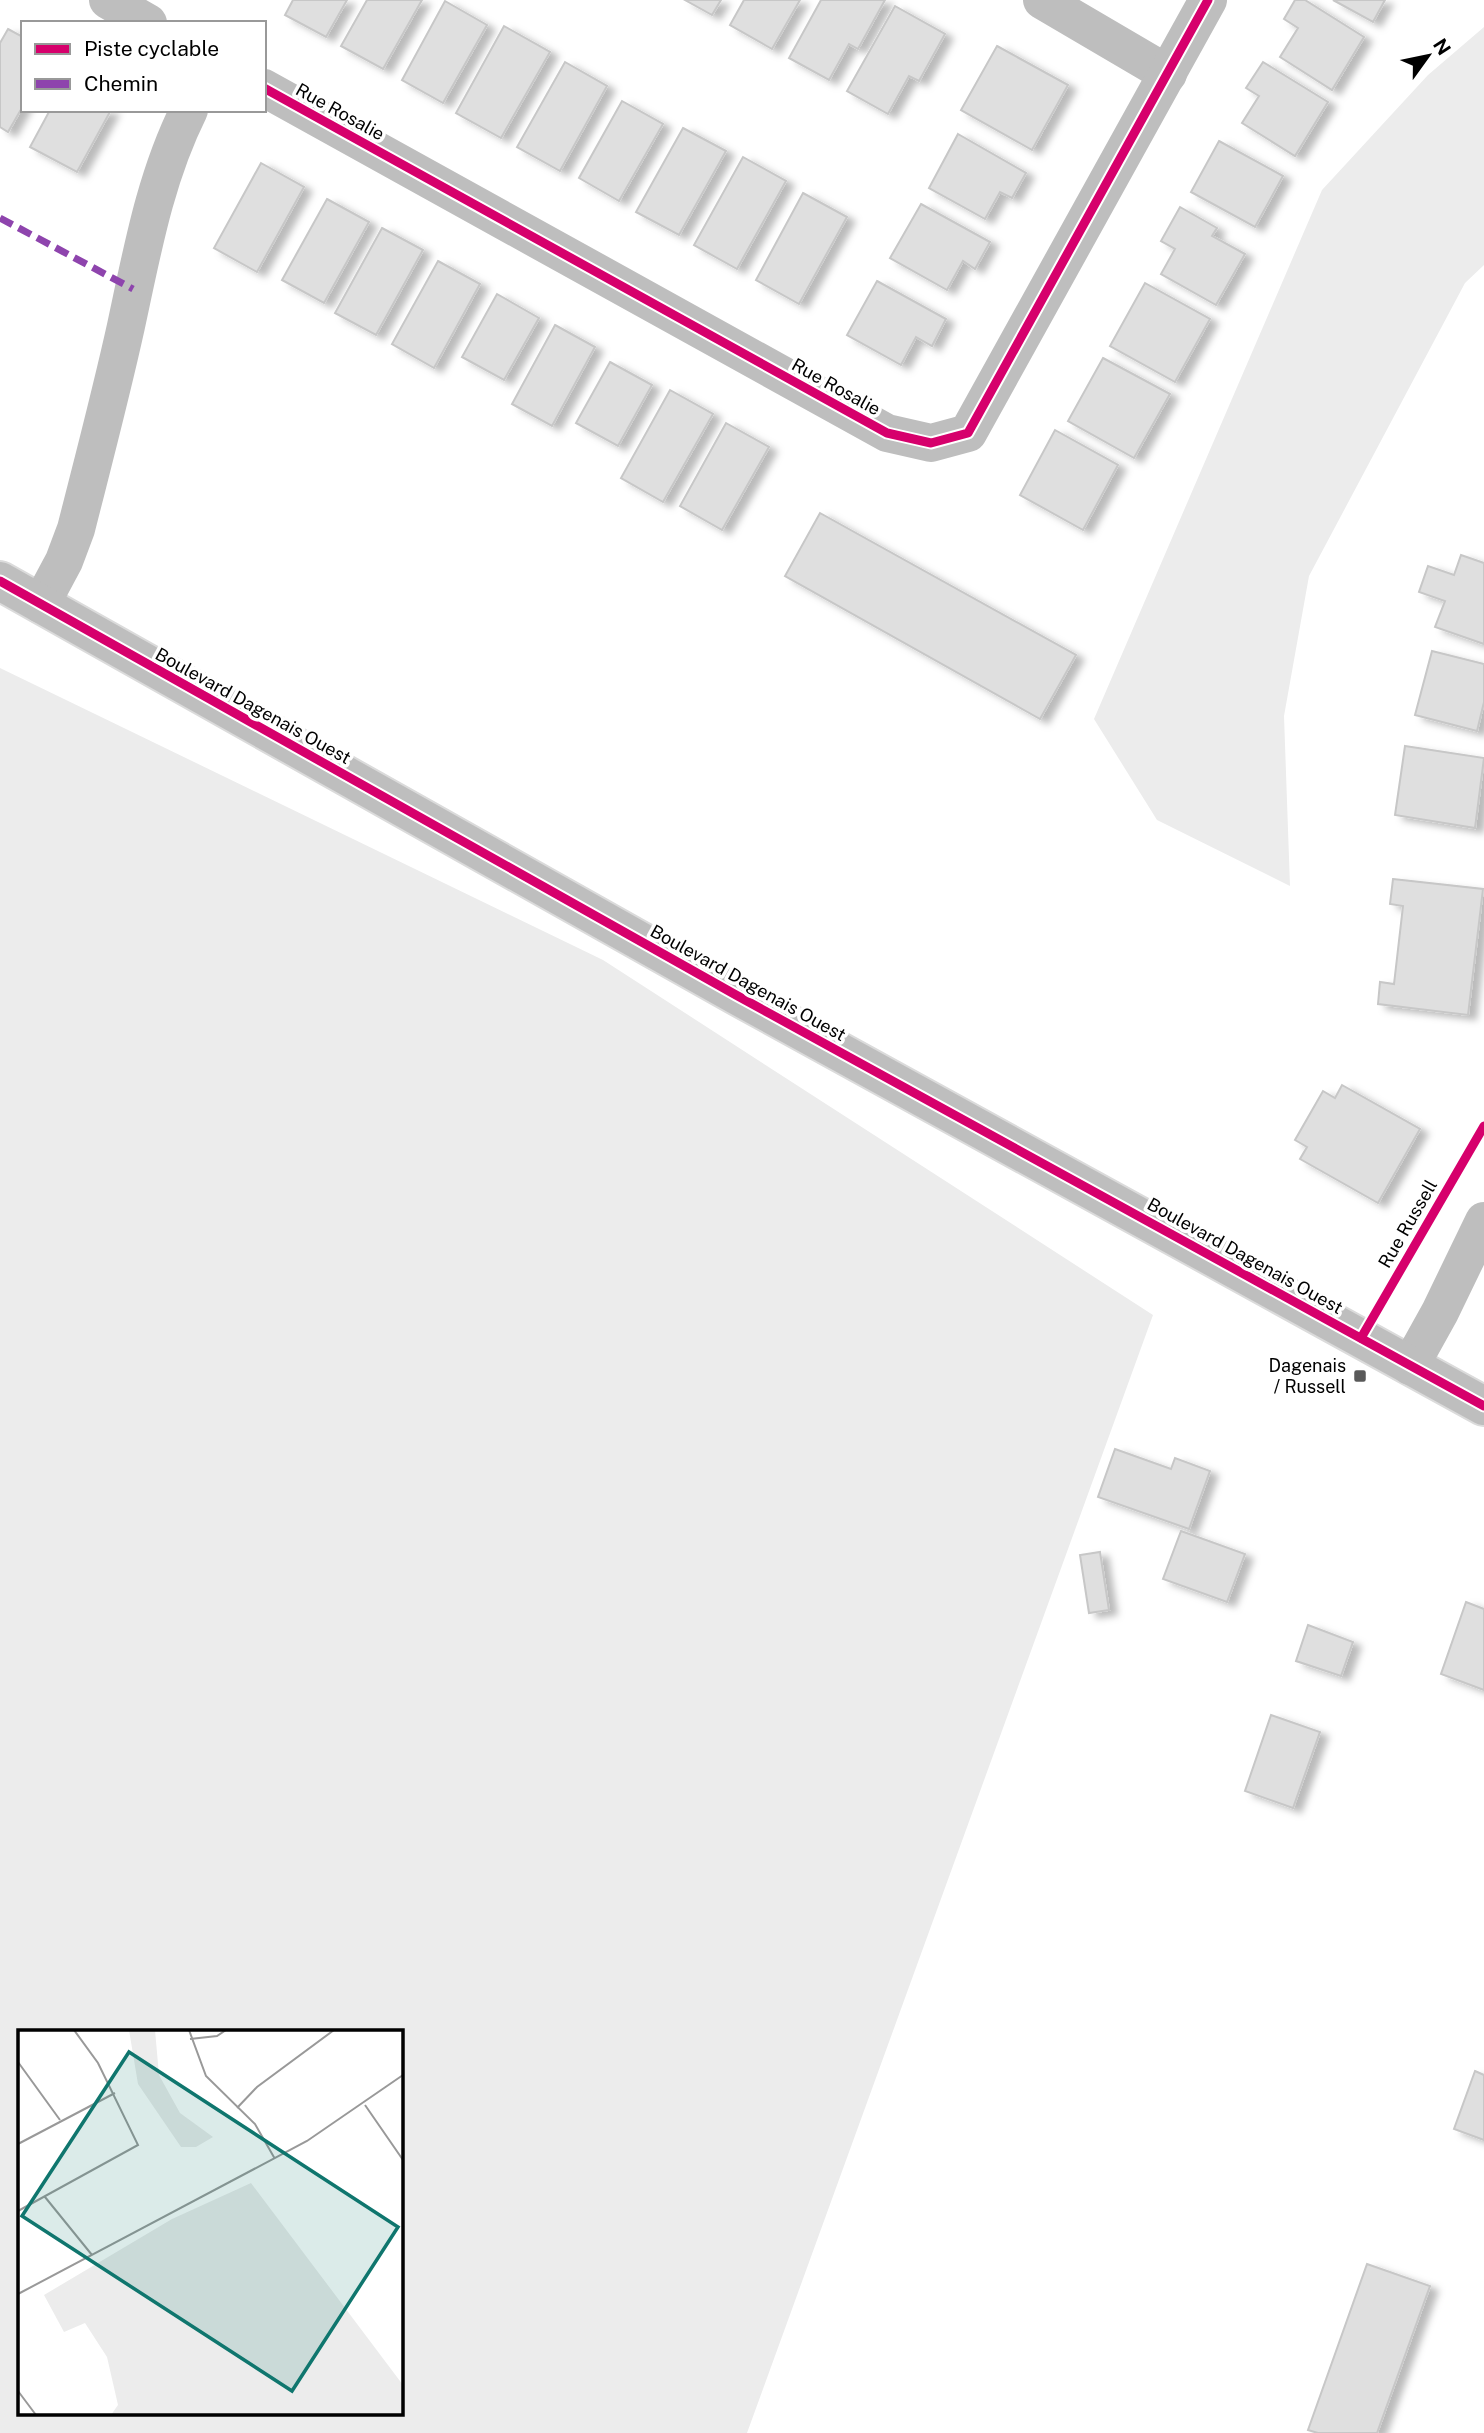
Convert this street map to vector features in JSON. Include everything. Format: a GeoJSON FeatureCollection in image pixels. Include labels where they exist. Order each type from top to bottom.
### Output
{"type":"FeatureCollection","features":[{"type":"Feature","properties":{"kind":"street"},"geometry":{"type":"LineString","coordinates":[[108,0],[145,21]]}},
{"type":"Feature","properties":{"kind":"street"},"geometry":{"type":"LineString","coordinates":[[1042,0],[1168,74]]}},
{"type":"Feature","properties":{"kind":"street","name":"Rue Rosalie"},"geometry":{"type":"LineString","coordinates":[[266,89],[887,433],[931,443],[968,433],[1208,0]]}},
{"type":"Feature","properties":{"kind":"street"},"geometry":{"type":"LineString","coordinates":[[41,604],[64,561],[76,529],[126,327],[151,211],[172,146],[188,112]]}},
{"type":"Feature","properties":{"kind":"street","name":"Boulevard Dagenais Ouest"},"geometry":{"type":"LineString","coordinates":[[0,581],[748,1001],[1484,1406]]}},
{"type":"Feature","properties":{"kind":"street"},"geometry":{"type":"LineString","coordinates":[[1410,1366],[1440,1312],[1484,1221]]}},
{"type":"Feature","properties":{"kind":"shaded area"},"geometry":{"type":"Polygon","coordinates":[[[1484,27],[1484,265],[1465,283],[1309,576],[1284,716],[1290,886],[1157,820],[1094,719],[1322,190],[1428,75],[1484,27]]]}},
{"type":"Feature","properties":{"kind":"shaded area"},"geometry":{"type":"Polygon","coordinates":[[[0,668],[603,960],[1153,1315],[747,2433],[0,2433],[0,668]]]}},
{"type":"Feature","properties":{"kind":"building"},"geometry":{"type":"Polygon","coordinates":[[[293,0],[347,0],[326,37],[285,15],[293,0]]]}},
{"type":"Feature","properties":{"kind":"building"},"geometry":{"type":"Polygon","coordinates":[[[367,0],[422,0],[383,69],[341,46],[367,0]]]}},
{"type":"Feature","properties":{"kind":"building"},"geometry":{"type":"Polygon","coordinates":[[[685,0],[721,0],[712,15],[685,0]]]}},
{"type":"Feature","properties":{"kind":"building"},"geometry":{"type":"Polygon","coordinates":[[[744,0],[800,0],[772,49],[730,25],[744,0]]]}},
{"type":"Feature","properties":{"kind":"building"},"geometry":{"type":"Polygon","coordinates":[[[821,0],[885,0],[858,49],[849,44],[829,80],[789,58],[821,0]]]}},
{"type":"Feature","properties":{"kind":"building"},"geometry":{"type":"Polygon","coordinates":[[[1295,0],[1305,0],[1364,37],[1332,90],[1280,57],[1298,28],[1284,19],[1295,0]]]}},
{"type":"Feature","properties":{"kind":"building"},"geometry":{"type":"Polygon","coordinates":[[[1333,0],[1385,0],[1373,22],[1333,0]]]}},
{"type":"Feature","properties":{"kind":"building"},"geometry":{"type":"Polygon","coordinates":[[[445,1],[487,25],[443,103],[402,80],[445,1]]]}},
{"type":"Feature","properties":{"kind":"building"},"geometry":{"type":"Polygon","coordinates":[[[895,6],[945,34],[919,81],[909,76],[888,114],[847,91],[895,6]]]}},
{"type":"Feature","properties":{"kind":"building"},"geometry":{"type":"Polygon","coordinates":[[[504,26],[550,52],[501,138],[456,113],[504,26]]]}},
{"type":"Feature","properties":{"kind":"building"},"geometry":{"type":"Polygon","coordinates":[[[8,29],[21,36],[21,109],[8,132],[0,127],[0,43],[8,29]]]}},
{"type":"Feature","properties":{"kind":"building"},"geometry":{"type":"Polygon","coordinates":[[[997,46],[1068,85],[1032,150],[961,110],[997,46]]]}},
{"type":"Feature","properties":{"kind":"building"},"geometry":{"type":"Polygon","coordinates":[[[565,62],[607,86],[560,171],[517,147],[565,62]]]}},
{"type":"Feature","properties":{"kind":"building"},"geometry":{"type":"Polygon","coordinates":[[[1263,62],[1328,102],[1295,156],[1242,123],[1259,96],[1246,88],[1263,62]]]}},
{"type":"Feature","properties":{"kind":"building"},"geometry":{"type":"Polygon","coordinates":[[[622,101],[663,124],[619,201],[579,178],[622,101]]]}},
{"type":"Feature","properties":{"kind":"building"},"geometry":{"type":"Polygon","coordinates":[[[49,112],[110,112],[77,172],[30,147],[49,112]]]}},
{"type":"Feature","properties":{"kind":"building"},"geometry":{"type":"Polygon","coordinates":[[[683,128],[726,151],[679,235],[636,212],[683,128]]]}},
{"type":"Feature","properties":{"kind":"building"},"geometry":{"type":"Polygon","coordinates":[[[958,134],[1026,173],[1012,198],[1000,192],[985,219],[929,188],[958,134]]]}},
{"type":"Feature","properties":{"kind":"building"},"geometry":{"type":"Polygon","coordinates":[[[1219,141],[1283,176],[1255,227],[1191,192],[1219,141]]]}},
{"type":"Feature","properties":{"kind":"building"},"geometry":{"type":"Polygon","coordinates":[[[743,157],[786,181],[737,269],[694,245],[743,157]]]}},
{"type":"Feature","properties":{"kind":"building"},"geometry":{"type":"Polygon","coordinates":[[[261,163],[304,187],[257,272],[214,248],[261,163]]]}},
{"type":"Feature","properties":{"kind":"building"},"geometry":{"type":"Polygon","coordinates":[[[803,193],[847,217],[799,304],[756,280],[803,193]]]}},
{"type":"Feature","properties":{"kind":"building"},"geometry":{"type":"Polygon","coordinates":[[[327,199],[369,222],[324,303],[282,280],[327,199]]]}},
{"type":"Feature","properties":{"kind":"building"},"geometry":{"type":"Polygon","coordinates":[[[921,204],[990,242],[975,269],[963,261],[947,290],[890,258],[921,204]]]}},
{"type":"Feature","properties":{"kind":"building"},"geometry":{"type":"Polygon","coordinates":[[[1180,207],[1217,228],[1212,236],[1245,254],[1216,305],[1161,274],[1175,249],[1161,241],[1180,207]]]}},
{"type":"Feature","properties":{"kind":"building"},"geometry":{"type":"Polygon","coordinates":[[[382,228],[423,250],[376,335],[335,313],[382,228]]]}},
{"type":"Feature","properties":{"kind":"building"},"geometry":{"type":"Polygon","coordinates":[[[438,261],[480,284],[434,368],[392,344],[438,261]]]}},
{"type":"Feature","properties":{"kind":"building"},"geometry":{"type":"Polygon","coordinates":[[[877,281],[946,319],[932,346],[916,337],[901,365],[847,335],[877,281]]]}},
{"type":"Feature","properties":{"kind":"building"},"geometry":{"type":"Polygon","coordinates":[[[1145,283],[1210,319],[1175,382],[1110,346],[1145,283]]]}},
{"type":"Feature","properties":{"kind":"building"},"geometry":{"type":"Polygon","coordinates":[[[497,294],[539,318],[504,380],[462,357],[497,294]]]}},
{"type":"Feature","properties":{"kind":"building"},"geometry":{"type":"Polygon","coordinates":[[[555,325],[595,347],[552,426],[512,404],[555,325]]]}},
{"type":"Feature","properties":{"kind":"building"},"geometry":{"type":"Polygon","coordinates":[[[1103,358],[1170,394],[1134,458],[1068,421],[1103,358]]]}},
{"type":"Feature","properties":{"kind":"building"},"geometry":{"type":"Polygon","coordinates":[[[610,362],[652,385],[618,446],[576,423],[610,362]]]}},
{"type":"Feature","properties":{"kind":"building"},"geometry":{"type":"Polygon","coordinates":[[[670,390],[713,414],[663,502],[621,478],[670,390]]]}},
{"type":"Feature","properties":{"kind":"building"},"geometry":{"type":"Polygon","coordinates":[[[726,423],[769,447],[722,530],[680,506],[726,423]]]}},
{"type":"Feature","properties":{"kind":"building"},"geometry":{"type":"Polygon","coordinates":[[[1055,430],[1118,465],[1083,530],[1020,495],[1055,430]]]}},
{"type":"Feature","properties":{"kind":"building"},"geometry":{"type":"Polygon","coordinates":[[[820,513],[1076,655],[1040,719],[785,576],[820,513]]]}},
{"type":"Feature","properties":{"kind":"building"},"geometry":{"type":"Polygon","coordinates":[[[1461,555],[1484,563],[1484,644],[1435,627],[1445,601],[1419,592],[1428,566],[1454,575],[1461,555]]]}},
{"type":"Feature","properties":{"kind":"building"},"geometry":{"type":"Polygon","coordinates":[[[1432,651],[1484,664],[1484,702],[1477,731],[1415,715],[1432,651]]]}},
{"type":"Feature","properties":{"kind":"building"},"geometry":{"type":"Polygon","coordinates":[[[1405,746],[1484,758],[1475,828],[1395,815],[1405,746]]]}},
{"type":"Feature","properties":{"kind":"building"},"geometry":{"type":"Polygon","coordinates":[[[1393,879],[1483,889],[1468,1015],[1378,1004],[1380,982],[1394,984],[1403,906],[1390,904],[1393,879]]]}},
{"type":"Feature","properties":{"kind":"building"},"geometry":{"type":"Polygon","coordinates":[[[1342,1085],[1420,1129],[1378,1203],[1300,1159],[1307,1147],[1295,1140],[1323,1091],[1335,1098],[1342,1085]]]}},
{"type":"Feature","properties":{"kind":"building"},"geometry":{"type":"Polygon","coordinates":[[[1115,1449],[1171,1469],[1175,1458],[1210,1471],[1189,1529],[1098,1497],[1115,1449]]]}},
{"type":"Feature","properties":{"kind":"building"},"geometry":{"type":"Polygon","coordinates":[[[1181,1531],[1245,1554],[1227,1602],[1163,1579],[1181,1531]]]}},
{"type":"Feature","properties":{"kind":"building"},"geometry":{"type":"Polygon","coordinates":[[[1100,1552],[1109,1610],[1089,1613],[1080,1555],[1100,1552]]]}},
{"type":"Feature","properties":{"kind":"building"},"geometry":{"type":"Polygon","coordinates":[[[1466,1602],[1484,1609],[1484,1690],[1441,1674],[1466,1602]]]}},
{"type":"Feature","properties":{"kind":"building"},"geometry":{"type":"Polygon","coordinates":[[[1308,1625],[1353,1642],[1341,1676],[1296,1661],[1308,1625]]]}},
{"type":"Feature","properties":{"kind":"building"},"geometry":{"type":"Polygon","coordinates":[[[1271,1715],[1320,1732],[1293,1808],[1245,1791],[1271,1715]]]}},
{"type":"Feature","properties":{"kind":"building"},"geometry":{"type":"Polygon","coordinates":[[[1475,2071],[1484,2075],[1484,2140],[1454,2129],[1475,2071]]]}},
{"type":"Feature","properties":{"kind":"building"},"geometry":{"type":"Polygon","coordinates":[[[1367,2264],[1430,2286],[1377,2433],[1318,2433],[1308,2430],[1367,2264]]]}},
{"type":"Feature","properties":{"kind":"marked path"},"geometry":{"type":"LineString","coordinates":[[0,218],[133,289]]}},
{"type":"Feature","properties":{"kind":"cycle path"},"geometry":{"type":"LineString","coordinates":[[266,89],[887,433],[931,443],[968,433],[1208,0]]}},
{"type":"Feature","properties":{"kind":"cycle path"},"geometry":{"type":"LineString","coordinates":[[0,581],[736,995],[1484,1406]]}},
{"type":"Feature","properties":{"kind":"cycle path","name":"Rue Russell"},"geometry":{"type":"LineString","coordinates":[[1361,1338],[1484,1126]]}},
{"type":"Feature","properties":{"kind":"place","name":"Dagenais / Russell"},"geometry":{"type":"Point","coordinates":[1360,1376]}}]}
